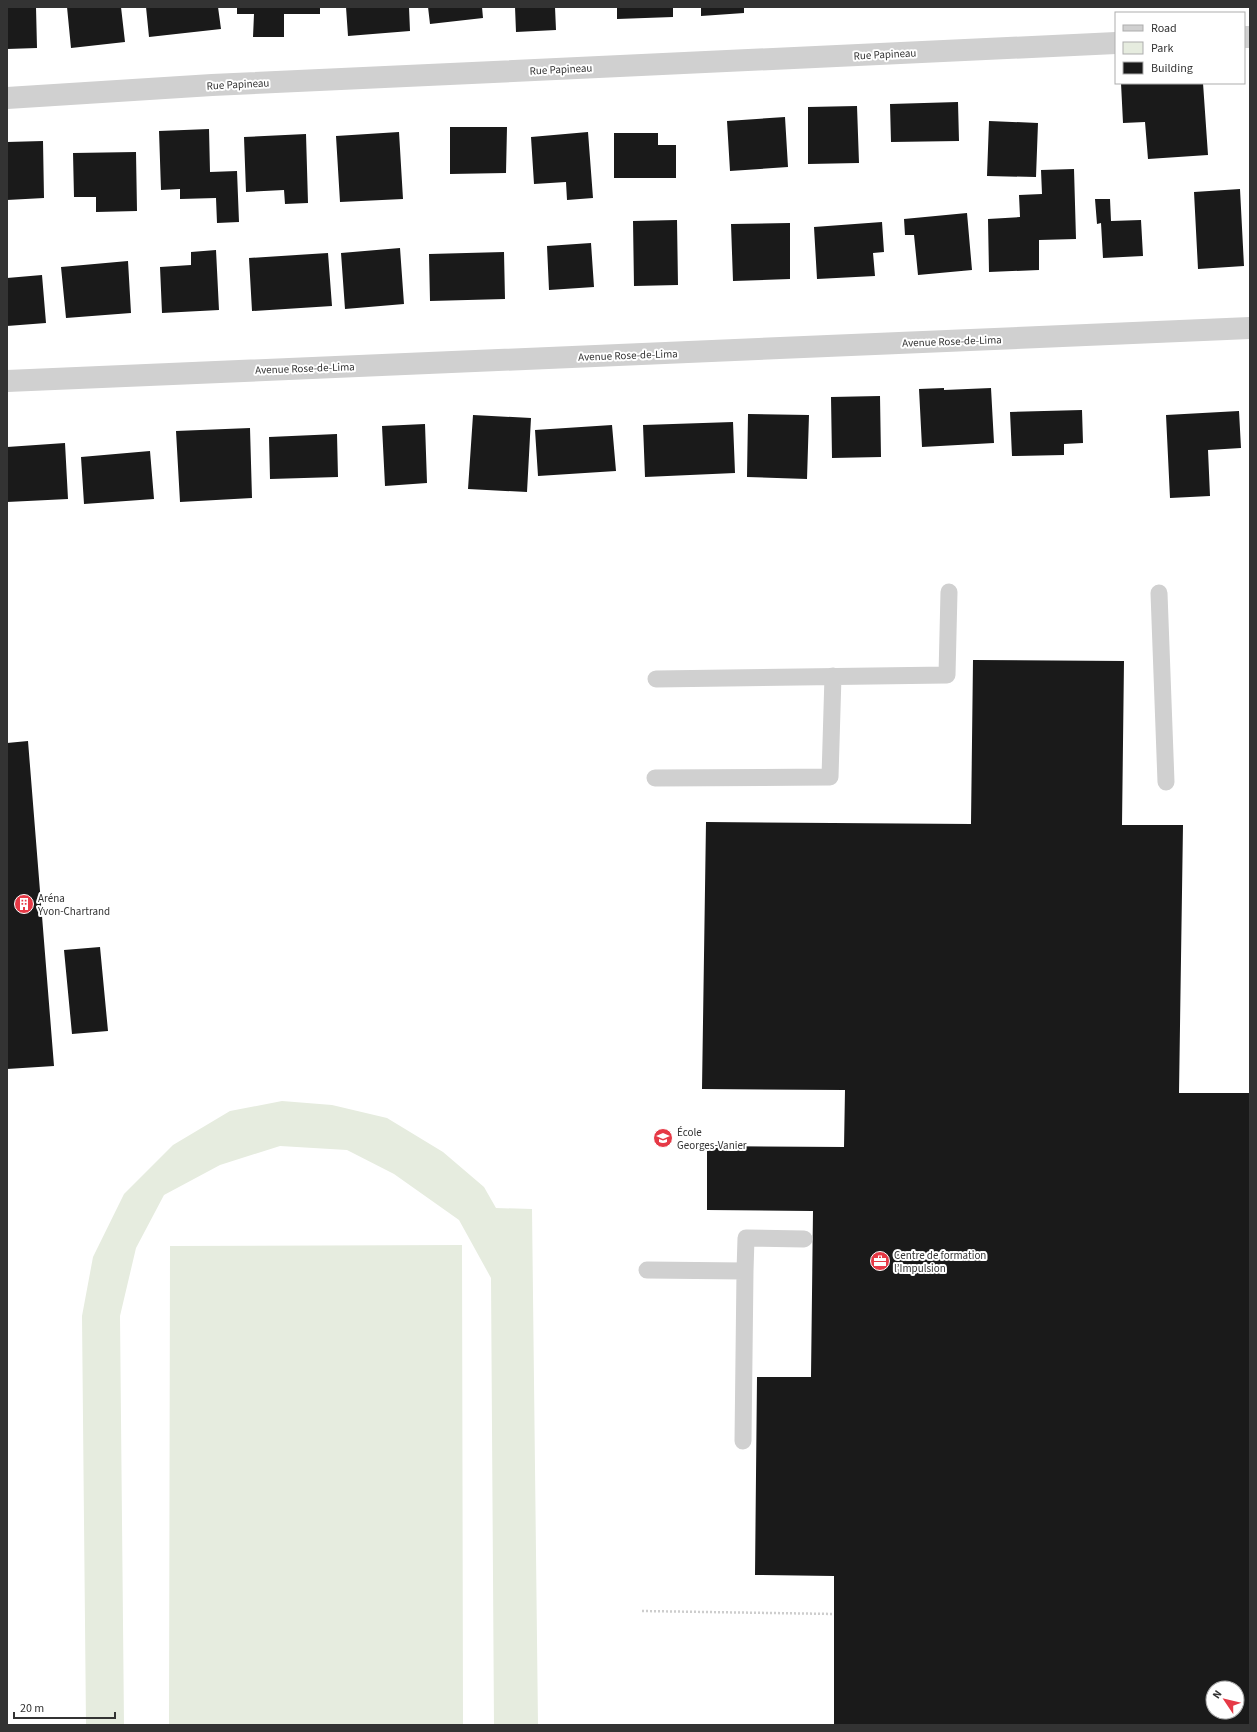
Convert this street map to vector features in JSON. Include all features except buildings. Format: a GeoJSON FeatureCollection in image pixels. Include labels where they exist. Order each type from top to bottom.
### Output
{"type":"FeatureCollection","features":[{"type":"Feature","properties":{"kind":"street","name":"Rue Papineau"},"geometry":{"type":"LineString","coordinates":[[7,98],[220,85],[1115,43]]}},
{"type":"Feature","properties":{"kind":"street","name":"Avenue Rose-de-Lima"},"geometry":{"type":"LineString","coordinates":[[7,381],[1250,328]]}},
{"type":"Feature","properties":{"kind":"lane"},"geometry":{"type":"LineString","coordinates":[[656,679],[946,675],[949,592]]}},
{"type":"Feature","properties":{"kind":"lane"},"geometry":{"type":"LineString","coordinates":[[1160,593],[1166,782]]}},
{"type":"Feature","properties":{"kind":"lane"},"geometry":{"type":"LineString","coordinates":[[655,778],[830,777],[833,676]]}},
{"type":"Feature","properties":{"kind":"lane"},"geometry":{"type":"LineString","coordinates":[[743,1441],[746,1238],[804,1239]]}},
{"type":"Feature","properties":{"kind":"lane"},"geometry":{"type":"LineString","coordinates":[[647,1270],[745,1271]]}},
{"type":"Feature","properties":{"kind":"path"},"geometry":{"type":"LineString","coordinates":[[642,1611],[834,1614]]}},
{"type":"Feature","properties":{"kind":"green space"},"geometry":{"type":"Polygon","coordinates":[[[282,1101],[332,1105],[387,1118],[443,1152],[484,1187],[496,1208],[532,1209],[538,1725],[494,1725],[491,1278],[459,1220],[394,1174],[347,1150],[280,1146],[220,1165],[164,1195],[136,1248],[120,1316],[124,1725],[86,1725],[82,1316],[93,1257],[124,1194],[173,1145],[230,1111],[282,1101]]]}},
{"type":"Feature","properties":{"kind":"green space"},"geometry":{"type":"Polygon","coordinates":[[[462,1245],[463,1725],[169,1725],[170,1246],[462,1245]]]}},
{"type":"Feature","properties":{"kind":"place","name":"Aréna Yvon-Chartrand"},"geometry":{"type":"Point","coordinates":[24,904]}},
{"type":"Feature","properties":{"kind":"place","name":"École Georges-Vanier"},"geometry":{"type":"Point","coordinates":[663,1138]}},
{"type":"Feature","properties":{"kind":"place","name":"Centre de formation l’Impulsion"},"geometry":{"type":"Point","coordinates":[880,1261]}}]}
